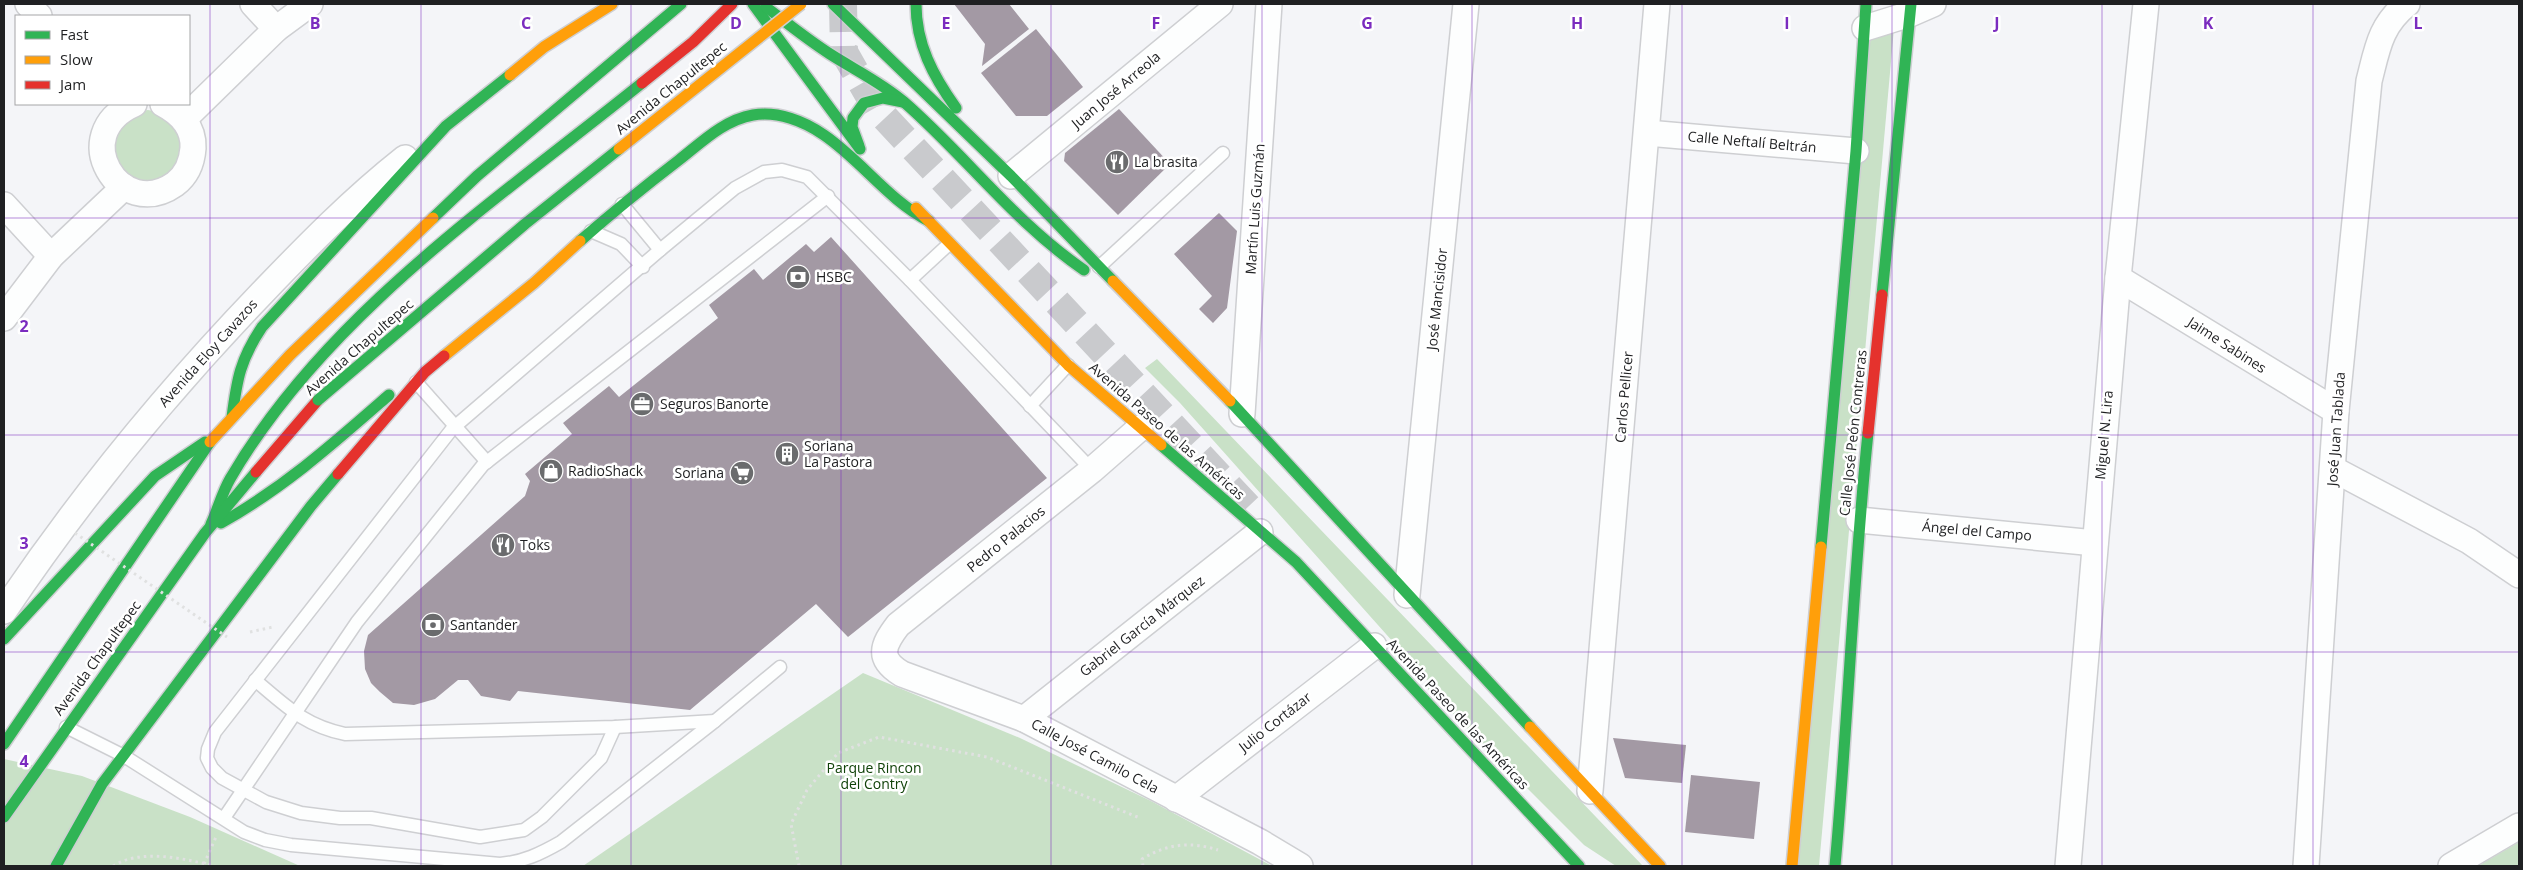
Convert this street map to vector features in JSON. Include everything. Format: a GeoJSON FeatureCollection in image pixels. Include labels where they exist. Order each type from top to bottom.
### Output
{"type":"FeatureCollection","features":[{"type":"Feature","properties":{"kind":"main road"},"geometry":{"type":"LineString","coordinates":[[232,417],[238,374],[248,348],[262,328],[446,126],[544,47],[612,4]]}},
{"type":"Feature","properties":{"kind":"main road","name":"Avenida Chapultepec"},"geometry":{"type":"LineString","coordinates":[[4,744],[213,438],[232,417],[290,355],[477,176],[681,4]]}},
{"type":"Feature","properties":{"kind":"main road"},"geometry":{"type":"LineString","coordinates":[[208,528],[230,480],[249,449],[280,406],[326,352],[432,250],[694,42],[732,4]]}},
{"type":"Feature","properties":{"kind":"main road","name":"Avenida Paseo de las Américas"},"geometry":{"type":"LineString","coordinates":[[753,4],[861,151],[949,244],[1068,365],[1296,562],[1579,866]]}},
{"type":"Feature","properties":{"kind":"main road"},"geometry":{"type":"LineString","coordinates":[[761,4],[903,102],[1041,237],[1083,270],[1100,276],[1103,271]]}},
{"type":"Feature","properties":{"kind":"main road","name":"Avenida Chapultepec"},"geometry":{"type":"LineString","coordinates":[[4,817],[66,726],[208,528],[318,400],[525,224],[800,4]]}},
{"type":"Feature","properties":{"kind":"main road"},"geometry":{"type":"LineString","coordinates":[[833,4],[1011,176],[1242,414],[1407,595],[1660,866]]}},
{"type":"Feature","properties":{"kind":"main road"},"geometry":{"type":"LineString","coordinates":[[916,4],[915,18],[920,39],[933,72],[988,154]]}},
{"type":"Feature","properties":{"kind":"main road","name":"Calle José Peón Contreras"},"geometry":{"type":"LineString","coordinates":[[1792,866],[1856,151],[1866,4]]}},
{"type":"Feature","properties":{"kind":"main road","name":"Calle José Peón Contreras"},"geometry":{"type":"LineString","coordinates":[[1835,866],[1843,778],[1859,520],[1911,9]]}},
{"type":"Feature","properties":{"kind":"main road"},"geometry":{"type":"LineString","coordinates":[[809,38],[829,40]]}},
{"type":"Feature","properties":{"kind":"main road"},"geometry":{"type":"LineString","coordinates":[[868,53],[895,64]]}},
{"type":"Feature","properties":{"kind":"main road"},"geometry":{"type":"LineString","coordinates":[[861,151],[852,127],[857,110],[864,103],[874,99],[883,98],[903,102]]}},
{"type":"Feature","properties":{"kind":"main road"},"geometry":{"type":"LineString","coordinates":[[56,866],[102,784],[311,506],[414,384],[534,283],[622,204],[724,125],[742,116],[772,113],[798,119],[821,131],[906,207],[929,221]]}},
{"type":"Feature","properties":{"kind":"main road"},"geometry":{"type":"LineString","coordinates":[[208,528],[257,503],[298,474],[391,394],[414,384]]}},
{"type":"Feature","properties":{"kind":"main road"},"geometry":{"type":"LineString","coordinates":[[4,639],[155,476],[185,454],[213,438]]}},
{"type":"Feature","properties":{"kind":"street"},"geometry":{"type":"LineString","coordinates":[[28,4],[38,15]]}},
{"type":"Feature","properties":{"kind":"street"},"geometry":{"type":"LineString","coordinates":[[253,4],[276,29]]}},
{"type":"Feature","properties":{"kind":"street"},"geometry":{"type":"LineString","coordinates":[[184,119],[276,29],[310,4]]}},
{"type":"Feature","properties":{"kind":"street","name":"Juan José Arreola"},"geometry":{"type":"LineString","coordinates":[[1011,176],[1220,4]]}},
{"type":"Feature","properties":{"kind":"street","name":"Martín Luis Guzmán"},"geometry":{"type":"LineString","coordinates":[[1242,414],[1269,4]]}},
{"type":"Feature","properties":{"kind":"street","name":"José Mancisidor"},"geometry":{"type":"LineString","coordinates":[[1407,595],[1466,4]]}},
{"type":"Feature","properties":{"kind":"street","name":"Carlos Pellicer"},"geometry":{"type":"LineString","coordinates":[[1590,791],[1657,4]]}},
{"type":"Feature","properties":{"kind":"street"},"geometry":{"type":"LineString","coordinates":[[1865,28],[1911,9],[1933,4]]}},
{"type":"Feature","properties":{"kind":"street","name":"Miguel N. Lira"},"geometry":{"type":"LineString","coordinates":[[2068,866],[2118,278],[2146,4]]}},
{"type":"Feature","properties":{"kind":"street","name":"José Juan Tablada"},"geometry":{"type":"LineString","coordinates":[[2306,866],[2336,411],[2369,81],[2379,40],[2392,15],[2407,4]]}},
{"type":"Feature","properties":{"kind":"street"},"geometry":{"type":"LineString","coordinates":[[125,105],[113,117],[106,128],[102,148],[106,168],[114,179],[124,187],[133,191],[156,193],[180,181],[192,157],[193,144],[184,119],[164,105]]}},
{"type":"Feature","properties":{"kind":"street","name":"Avenida Eloy Cavazos"},"geometry":{"type":"LineString","coordinates":[[4,611],[49,544],[141,426],[224,332],[361,192],[446,126]]}},
{"type":"Feature","properties":{"kind":"street","name":"Calle Neftalí Beltrán"},"geometry":{"type":"LineString","coordinates":[[1647,133],[1856,151]]}},
{"type":"Feature","properties":{"kind":"street"},"geometry":{"type":"LineString","coordinates":[[4,318],[51,256],[124,187]]}},
{"type":"Feature","properties":{"kind":"street"},"geometry":{"type":"LineString","coordinates":[[4,205],[51,256]]}},
{"type":"Feature","properties":{"kind":"street","name":"Jaime Sabines"},"geometry":{"type":"LineString","coordinates":[[2118,278],[2336,411]]}},
{"type":"Feature","properties":{"kind":"street","name":"Pedro Palacios"},"geometry":{"type":"LineString","coordinates":[[885,658],[885,647],[898,625],[1092,470],[1140,428]]}},
{"type":"Feature","properties":{"kind":"street"},"geometry":{"type":"LineString","coordinates":[[2332,470],[2470,541],[2519,575]]}},
{"type":"Feature","properties":{"kind":"street","name":"Ángel del Campo"},"geometry":{"type":"LineString","coordinates":[[1859,520],[2095,543]]}},
{"type":"Feature","properties":{"kind":"street","name":"Gabriel García Márquez"},"geometry":{"type":"LineString","coordinates":[[1024,719],[1260,532]]}},
{"type":"Feature","properties":{"kind":"street","name":"Julio Cortázar"},"geometry":{"type":"LineString","coordinates":[[1176,799],[1374,646]]}},
{"type":"Feature","properties":{"kind":"street","name":"Calle José Camilo Cela"},"geometry":{"type":"LineString","coordinates":[[885,658],[891,667],[902,674],[1024,719],[1260,842],[1300,866]]}},
{"type":"Feature","properties":{"kind":"street"},"geometry":{"type":"LineString","coordinates":[[2451,866],[2519,826]]}},
{"type":"Feature","properties":{"kind":"lane"},"geometry":{"type":"LineString","coordinates":[[1103,271],[1223,153]]}},
{"type":"Feature","properties":{"kind":"lane"},"geometry":{"type":"LineString","coordinates":[[615,727],[601,758],[542,817],[524,830],[498,835],[469,836],[371,818],[340,818],[302,813],[266,802],[222,778],[212,768],[207,758],[208,748],[215,732],[456,426],[643,267],[660,250],[736,188],[764,172],[782,170],[807,177],[828,196],[1092,470]]}},
{"type":"Feature","properties":{"kind":"lane"},"geometry":{"type":"LineString","coordinates":[[224,818],[245,790],[357,622],[487,462],[828,196]]}},
{"type":"Feature","properties":{"kind":"lane"},"geometry":{"type":"LineString","coordinates":[[622,204],[660,250]]}},
{"type":"Feature","properties":{"kind":"lane"},"geometry":{"type":"LineString","coordinates":[[591,231],[621,244],[643,267]]}},
{"type":"Feature","properties":{"kind":"lane"},"geometry":{"type":"LineString","coordinates":[[910,280],[949,244]]}},
{"type":"Feature","properties":{"kind":"lane"},"geometry":{"type":"LineString","coordinates":[[1030,406],[1068,365]]}},
{"type":"Feature","properties":{"kind":"lane"},"geometry":{"type":"LineString","coordinates":[[414,384],[456,426],[487,462]]}},
{"type":"Feature","properties":{"kind":"lane"},"geometry":{"type":"LineString","coordinates":[[66,726],[124,756],[244,832],[265,840],[291,845],[401,853],[479,863],[518,862],[538,855],[561,842],[715,721],[780,667]]}},
{"type":"Feature","properties":{"kind":"lane"},"geometry":{"type":"LineString","coordinates":[[255,680],[295,713],[321,729],[345,734],[615,727],[715,721]]}},
{"type":"Feature","properties":{"kind":"path"},"geometry":{"type":"LineString","coordinates":[[75,533],[227,637],[236,635]]}},
{"type":"Feature","properties":{"kind":"path"},"geometry":{"type":"LineString","coordinates":[[246,633],[301,621]]}},
{"type":"Feature","properties":{"kind":"path"},"geometry":{"type":"LineString","coordinates":[[799,866],[791,824],[807,790],[838,753],[879,737],[987,756],[1140,818]]}},
{"type":"Feature","properties":{"kind":"path"},"geometry":{"type":"LineString","coordinates":[[204,864],[224,818]]}},
{"type":"Feature","properties":{"kind":"path"},"geometry":{"type":"LineString","coordinates":[[1143,866],[1142,858],[1158,849],[1181,844],[1204,846],[1224,852]]}},
{"type":"Feature","properties":{"kind":"path"},"geometry":{"type":"LineString","coordinates":[[113,866],[122,861],[156,856],[215,866]]}},
{"type":"Feature","properties":{"kind":"green space"},"geometry":{"type":"Polygon","coordinates":[[[1894,28],[1819,866],[1797,866],[1871,32],[1894,28]]]}},
{"type":"Feature","properties":{"kind":"green space"},"geometry":{"type":"Polygon","coordinates":[[[148,110],[164,113],[184,134],[183,165],[160,184],[125,178],[112,157],[118,123],[131,112],[148,110]]]}},
{"type":"Feature","properties":{"kind":"green space"},"geometry":{"type":"Polygon","coordinates":[[[1157,359],[1643,866],[1616,866],[1584,845],[1428,689],[1427,680],[1180,403],[1145,368],[1157,359]]]}},
{"type":"Feature","properties":{"kind":"green space","name":"Parque Rincon del Contry"},"geometry":{"type":"Polygon","coordinates":[[[863,673],[1020,738],[1151,801],[1272,866],[583,866],[863,673]]]}},
{"type":"Feature","properties":{"kind":"green space"},"geometry":{"type":"Polygon","coordinates":[[[4,759],[82,776],[190,817],[300,866],[4,866],[4,759]]]}},
{"type":"Feature","properties":{"kind":"green space"},"geometry":{"type":"Polygon","coordinates":[[[2519,842],[2519,866],[2478,866],[2519,842]]]}},
{"type":"Feature","properties":{"kind":"building"},"geometry":{"type":"Polygon","coordinates":[[[954,4],[1009,4],[1029,29],[982,66],[985,44],[954,4]]]}},
{"type":"Feature","properties":{"kind":"building"},"geometry":{"type":"Polygon","coordinates":[[[1036,29],[1083,87],[1047,116],[1016,116],[981,73],[1036,29]]]}},
{"type":"Feature","properties":{"kind":"building","name":"La brasita"},"geometry":{"type":"Polygon","coordinates":[[[1119,109],[1170,164],[1118,215],[1064,161],[1065,153],[1119,109]]]}},
{"type":"Feature","properties":{"kind":"building"},"geometry":{"type":"Polygon","coordinates":[[[1219,213],[1237,231],[1227,308],[1213,323],[1199,309],[1212,296],[1174,254],[1219,213]]]}},
{"type":"Feature","properties":{"kind":"building","name":"Soriana La Pastora"},"geometry":{"type":"Polygon","coordinates":[[[831,237],[1047,478],[848,637],[816,604],[690,710],[518,691],[510,701],[481,696],[468,680],[458,680],[435,699],[414,705],[393,703],[371,683],[365,669],[364,651],[368,635],[525,496],[530,481],[525,474],[572,434],[563,423],[609,386],[619,397],[718,318],[709,305],[754,269],[763,280],[806,244],[814,252],[831,237]]]}},
{"type":"Feature","properties":{"kind":"building"},"geometry":{"type":"Polygon","coordinates":[[[1613,738],[1686,745],[1682,783],[1625,778],[1613,738]]]}},
{"type":"Feature","properties":{"kind":"building"},"geometry":{"type":"Polygon","coordinates":[[[1691,775],[1760,782],[1754,839],[1685,832],[1691,775]]]}},
{"type":"Feature","properties":{"kind":"tunnel"},"geometry":{"type":"LineString","coordinates":[[843,4],[844,52],[876,108],[1250,509]]}},
{"type":"Feature","properties":{"kind":"traffic: fast"},"geometry":{"type":"LineString","coordinates":[[433,218],[477,176],[681,4]]}},
{"type":"Feature","properties":{"kind":"traffic: fast"},"geometry":{"type":"LineString","coordinates":[[753,4],[860,149]]}},
{"type":"Feature","properties":{"kind":"traffic: fast"},"geometry":{"type":"LineString","coordinates":[[833,4],[1011,176],[1113,281]]}},
{"type":"Feature","properties":{"kind":"traffic: fast"},"geometry":{"type":"LineString","coordinates":[[916,4],[919,33],[927,59],[940,84],[956,108]]}},
{"type":"Feature","properties":{"kind":"traffic: fast"},"geometry":{"type":"LineString","coordinates":[[1821,547],[1856,151],[1866,4]]}},
{"type":"Feature","properties":{"kind":"traffic: fast"},"geometry":{"type":"LineString","coordinates":[[1882,295],[1911,4]]}},
{"type":"Feature","properties":{"kind":"traffic: fast"},"geometry":{"type":"LineString","coordinates":[[766,7],[822,49],[896,95],[927,123],[1012,210],[1058,251],[1084,270]]}},
{"type":"Feature","properties":{"kind":"traffic: fast"},"geometry":{"type":"LineString","coordinates":[[232,417],[244,360],[262,327],[446,126],[510,75]]}},
{"type":"Feature","properties":{"kind":"traffic: fast"},"geometry":{"type":"LineString","coordinates":[[211,524],[230,479],[269,420],[314,364],[364,312],[417,263],[473,216],[642,83]]}},
{"type":"Feature","properties":{"kind":"traffic: fast"},"geometry":{"type":"LineString","coordinates":[[859,146],[852,127],[853,118],[864,103],[883,98],[903,102]]}},
{"type":"Feature","properties":{"kind":"traffic: fast"},"geometry":{"type":"LineString","coordinates":[[580,241],[616,210],[714,133],[742,118],[762,114],[772,114],[799,121],[824,135],[851,156],[901,202],[929,221]]}},
{"type":"Feature","properties":{"kind":"traffic: fast"},"geometry":{"type":"LineString","coordinates":[[318,400],[525,224],[619,149]]}},
{"type":"Feature","properties":{"kind":"traffic: fast"},"geometry":{"type":"LineString","coordinates":[[221,523],[267,495],[329,447],[389,395]]}},
{"type":"Feature","properties":{"kind":"traffic: fast"},"geometry":{"type":"LineString","coordinates":[[1230,401],[1530,727]]}},
{"type":"Feature","properties":{"kind":"traffic: fast"},"geometry":{"type":"LineString","coordinates":[[1835,866],[1858,541],[1868,433]]}},
{"type":"Feature","properties":{"kind":"traffic: fast"},"geometry":{"type":"LineString","coordinates":[[4,639],[155,476],[205,442]]}},
{"type":"Feature","properties":{"kind":"traffic: fast"},"geometry":{"type":"LineString","coordinates":[[4,744],[210,442]]}},
{"type":"Feature","properties":{"kind":"traffic: fast"},"geometry":{"type":"LineString","coordinates":[[1161,445],[1296,562],[1579,866]]}},
{"type":"Feature","properties":{"kind":"traffic: fast"},"geometry":{"type":"LineString","coordinates":[[4,817],[205,533],[256,472]]}},
{"type":"Feature","properties":{"kind":"traffic: fast"},"geometry":{"type":"LineString","coordinates":[[56,866],[102,784],[311,506],[338,474]]}},
{"type":"Feature","properties":{"kind":"traffic: slow"},"geometry":{"type":"LineString","coordinates":[[510,75],[544,47],[612,4]]}},
{"type":"Feature","properties":{"kind":"traffic: slow"},"geometry":{"type":"LineString","coordinates":[[619,149],[801,4]]}},
{"type":"Feature","properties":{"kind":"traffic: slow"},"geometry":{"type":"LineString","coordinates":[[916,208],[1068,365],[1161,445]]}},
{"type":"Feature","properties":{"kind":"traffic: slow"},"geometry":{"type":"LineString","coordinates":[[210,442],[290,355],[433,218]]}},
{"type":"Feature","properties":{"kind":"traffic: slow"},"geometry":{"type":"LineString","coordinates":[[444,356],[534,283],[580,241]]}},
{"type":"Feature","properties":{"kind":"traffic: slow"},"geometry":{"type":"LineString","coordinates":[[1113,281],[1230,401]]}},
{"type":"Feature","properties":{"kind":"traffic: slow"},"geometry":{"type":"LineString","coordinates":[[1792,866],[1821,547]]}},
{"type":"Feature","properties":{"kind":"traffic: slow"},"geometry":{"type":"LineString","coordinates":[[1530,727],[1660,866]]}},
{"type":"Feature","properties":{"kind":"traffic: jam"},"geometry":{"type":"LineString","coordinates":[[642,83],[693,42],[732,4]]}},
{"type":"Feature","properties":{"kind":"traffic: jam"},"geometry":{"type":"LineString","coordinates":[[1868,433],[1882,295]]}},
{"type":"Feature","properties":{"kind":"traffic: jam"},"geometry":{"type":"LineString","coordinates":[[338,474],[425,372],[444,356]]}},
{"type":"Feature","properties":{"kind":"traffic: jam"},"geometry":{"type":"LineString","coordinates":[[256,472],[318,400]]}},
{"type":"Feature","properties":{"kind":"place","name":"La brasita"},"geometry":{"type":"Point","coordinates":[1117,162]}},
{"type":"Feature","properties":{"kind":"place","name":"HSBC"},"geometry":{"type":"Point","coordinates":[798,277]}},
{"type":"Feature","properties":{"kind":"place","name":"Seguros Banorte"},"geometry":{"type":"Point","coordinates":[642,404]}},
{"type":"Feature","properties":{"kind":"place","name":"Soriana La Pastora"},"geometry":{"type":"Point","coordinates":[787,454]}},
{"type":"Feature","properties":{"kind":"place","name":"RadioShack"},"geometry":{"type":"Point","coordinates":[551,471]}},
{"type":"Feature","properties":{"kind":"place","name":"Soriana"},"geometry":{"type":"Point","coordinates":[742,473]}},
{"type":"Feature","properties":{"kind":"place","name":"Toks"},"geometry":{"type":"Point","coordinates":[503,545]}},
{"type":"Feature","properties":{"kind":"place","name":"Santander"},"geometry":{"type":"Point","coordinates":[433,625]}}]}
